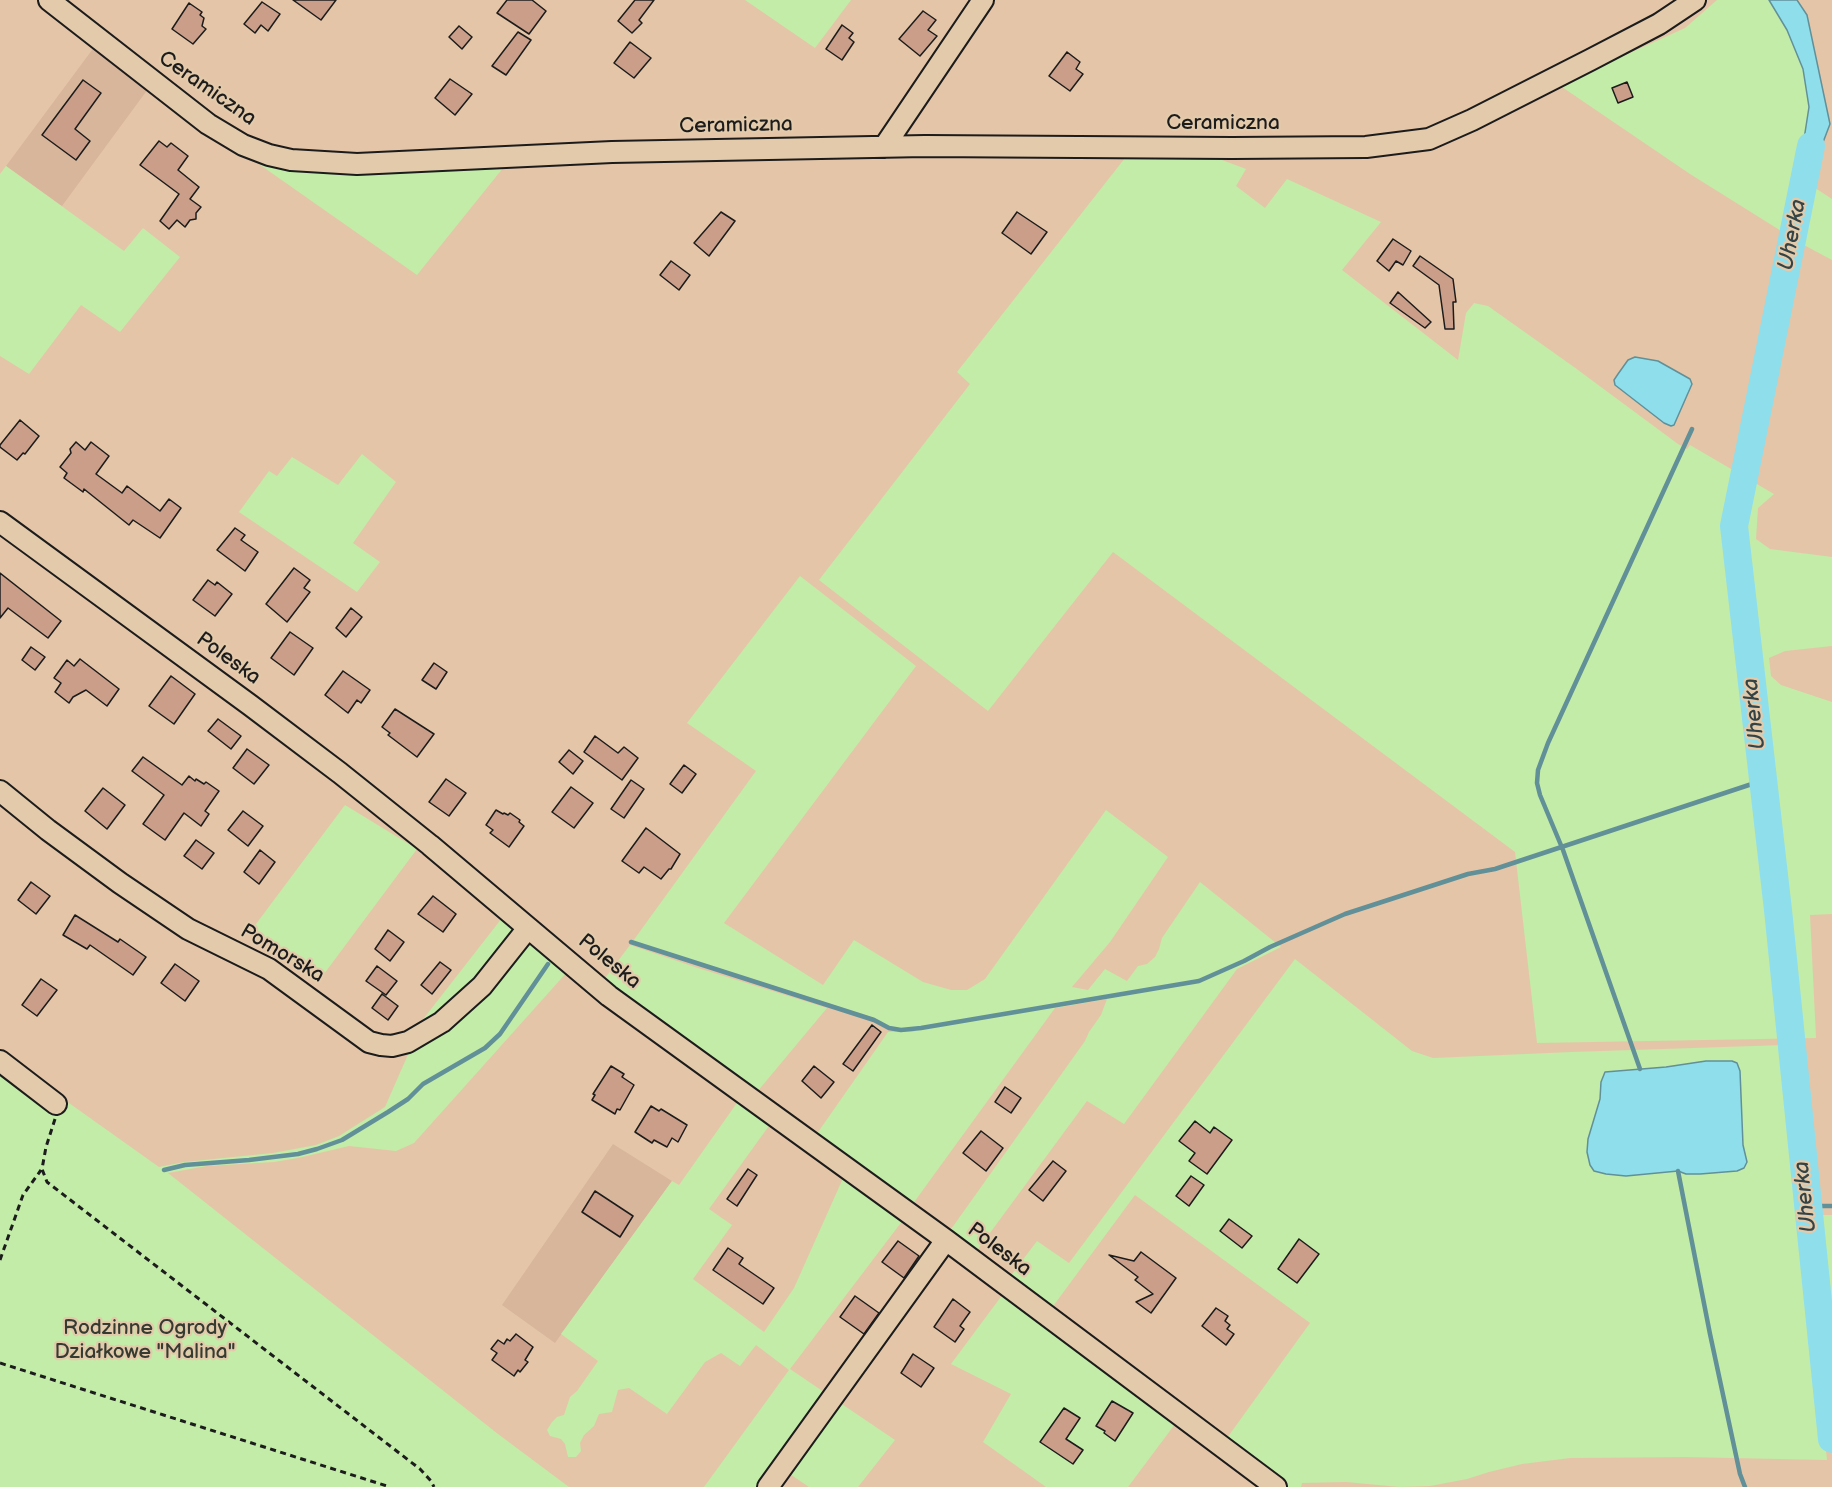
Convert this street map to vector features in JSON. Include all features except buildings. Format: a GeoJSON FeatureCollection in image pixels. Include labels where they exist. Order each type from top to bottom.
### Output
{"type":"FeatureCollection","features":[{"type":"Feature","properties":{"kind":"street","name":"Ceramiczna"},"geometry":{"type":"LineString","coordinates":[[49,0],[165,92],[223,134],[256,151],[291,160],[357,164],[612,152],[884,147],[1366,147],[1429,139],[1472,120],[1659,24],[1695,0]]}},
{"type":"Feature","properties":{"kind":"street"},"geometry":{"type":"LineString","coordinates":[[884,147],[983,0]]}},
{"type":"Feature","properties":{"kind":"street","name":"Poleska"},"geometry":{"type":"LineString","coordinates":[[0,522],[322,760],[430,845],[609,996],[946,1240],[1276,1487]]}},
{"type":"Feature","properties":{"kind":"street","name":"Pomorska"},"geometry":{"type":"LineString","coordinates":[[0,791],[48,830],[188,929],[269,969],[369,1042],[392,1046],[408,1042],[442,1022],[482,986],[528,927]]}},
{"type":"Feature","properties":{"kind":"street"},"geometry":{"type":"LineString","coordinates":[[0,1061],[56,1104]]}},
{"type":"Feature","properties":{"kind":"street"},"geometry":{"type":"LineString","coordinates":[[768,1487],[946,1240]]}},
{"type":"Feature","properties":{"kind":"path"},"geometry":{"type":"LineString","coordinates":[[0,1260],[23,1195],[42,1169],[46,1147],[56,1117],[56,1104]]}},
{"type":"Feature","properties":{"kind":"path"},"geometry":{"type":"LineString","coordinates":[[42,1169],[47,1182],[420,1469],[434,1487]]}},
{"type":"Feature","properties":{"kind":"path"},"geometry":{"type":"LineString","coordinates":[[0,1363],[390,1487]]}},
{"type":"Feature","properties":{"kind":"shaded area"},"geometry":{"type":"Polygon","coordinates":[[[95,46],[148,89],[62,206],[6,166],[95,46]]]}},
{"type":"Feature","properties":{"kind":"shaded area"},"geometry":{"type":"Polygon","coordinates":[[[613,1144],[672,1181],[555,1343],[502,1305],[613,1144]]]}},
{"type":"Feature","properties":{"kind":"green space"},"geometry":{"type":"Polygon","coordinates":[[[745,0],[851,0],[815,48],[745,0]]]}},
{"type":"Feature","properties":{"kind":"green space"},"geometry":{"type":"Polygon","coordinates":[[[1717,0],[1769,0],[1787,30],[1803,68],[1809,107],[1802,160],[1786,234],[1690,174],[1559,85],[1685,28],[1717,0]]]}},
{"type":"Feature","properties":{"kind":"green space"},"geometry":{"type":"Polygon","coordinates":[[[1125,158],[1222,160],[1246,169],[1236,186],[1265,208],[1287,179],[1381,222],[1342,270],[1458,360],[1466,313],[1474,303],[1488,306],[1678,444],[1687,449],[1690,445],[1774,494],[1758,508],[1756,539],[1770,549],[1832,557],[1832,646],[1785,651],[1769,658],[1771,676],[1781,685],[1832,702],[1832,914],[1810,915],[1816,1038],[1537,1043],[1515,852],[1113,552],[988,711],[819,580],[970,384],[957,372],[1125,158]]]}},
{"type":"Feature","properties":{"kind":"green space"},"geometry":{"type":"Polygon","coordinates":[[[256,162],[302,169],[507,163],[417,275],[256,162]]]}},
{"type":"Feature","properties":{"kind":"green space"},"geometry":{"type":"Polygon","coordinates":[[[6,166],[124,251],[143,228],[180,257],[120,332],[81,305],[29,374],[0,356],[0,174],[6,166]]]}},
{"type":"Feature","properties":{"kind":"green space"},"geometry":{"type":"Polygon","coordinates":[[[1809,184],[1832,199],[1832,260],[1802,244],[1809,184]]]}},
{"type":"Feature","properties":{"kind":"green space"},"geometry":{"type":"Polygon","coordinates":[[[362,454],[396,482],[353,543],[380,562],[357,592],[239,512],[269,471],[277,476],[292,457],[338,485],[362,454]]]}},
{"type":"Feature","properties":{"kind":"green space"},"geometry":{"type":"Polygon","coordinates":[[[800,576],[916,666],[724,923],[823,985],[854,940],[923,982],[951,990],[967,990],[985,979],[1106,810],[1168,857],[1110,942],[1072,987],[1088,990],[1105,969],[1127,981],[1138,966],[1147,964],[1155,957],[1162,938],[1200,882],[1281,947],[1237,969],[1124,1124],[1087,1101],[976,1252],[949,1232],[1085,1041],[1101,1015],[1107,999],[1055,1008],[912,1205],[816,1135],[888,1032],[916,1032],[889,1026],[875,1018],[633,941],[756,771],[687,723],[800,576]]]}},
{"type":"Feature","properties":{"kind":"green space"},"geometry":{"type":"Polygon","coordinates":[[[345,805],[417,849],[318,982],[250,932],[345,805]]]}},
{"type":"Feature","properties":{"kind":"green space","name":"Rodzinne Ogrody Działkowe \"Malina\""},"geometry":{"type":"Polygon","coordinates":[[[502,918],[568,971],[414,1143],[396,1151],[349,1146],[274,1162],[207,1166],[168,1173],[498,1434],[569,1487],[0,1487],[0,1054],[159,1167],[184,1162],[273,1153],[316,1145],[339,1136],[385,1107],[410,1050],[403,1045],[502,918]]]}},
{"type":"Feature","properties":{"kind":"green space"},"geometry":{"type":"Polygon","coordinates":[[[630,945],[827,1008],[757,1092],[603,981],[630,945]]]}},
{"type":"Feature","properties":{"kind":"green space"},"geometry":{"type":"Polygon","coordinates":[[[1295,959],[1412,1051],[1433,1058],[1784,1045],[1827,1460],[1685,1457],[1570,1458],[1522,1464],[1430,1486],[1400,1487],[1346,1482],[1302,1483],[1301,1487],[1280,1487],[1280,1484],[1227,1438],[1310,1323],[1135,1195],[1051,1309],[1009,1278],[1037,1241],[1069,1263],[1295,959]]]}},
{"type":"Feature","properties":{"kind":"green space"},"geometry":{"type":"Polygon","coordinates":[[[739,1100],[771,1123],[709,1209],[732,1225],[693,1279],[764,1332],[794,1288],[844,1176],[903,1220],[790,1369],[895,1440],[858,1487],[809,1487],[778,1466],[762,1487],[704,1487],[789,1370],[756,1345],[740,1366],[721,1353],[705,1362],[667,1414],[629,1388],[618,1390],[612,1412],[599,1414],[594,1426],[584,1435],[580,1443],[581,1451],[576,1457],[568,1457],[565,1444],[561,1439],[550,1436],[547,1430],[557,1417],[564,1415],[570,1397],[577,1391],[598,1361],[561,1334],[672,1181],[679,1185],[739,1100]]]}},
{"type":"Feature","properties":{"kind":"green space"},"geometry":{"type":"Polygon","coordinates":[[[1821,1215],[1832,1215],[1832,1344],[1821,1215]]]}},
{"type":"Feature","properties":{"kind":"green space"},"geometry":{"type":"Polygon","coordinates":[[[1003,1294],[1178,1420],[1128,1487],[1046,1487],[983,1442],[1011,1394],[951,1364],[1003,1294]]]}},
{"type":"Feature","properties":{"kind":"water"},"geometry":{"type":"Polygon","coordinates":[[[1769,0],[1797,0],[1807,15],[1830,124],[1816,170],[1809,184],[1797,184],[1809,107],[1803,69],[1787,30],[1769,0]]]}},
{"type":"Feature","properties":{"kind":"water"},"geometry":{"type":"Polygon","coordinates":[[[1635,357],[1658,361],[1690,379],[1692,384],[1674,425],[1664,423],[1615,385],[1614,380],[1628,360],[1635,357]]]}},
{"type":"Feature","properties":{"kind":"water"},"geometry":{"type":"Polygon","coordinates":[[[1706,1061],[1732,1061],[1737,1063],[1740,1071],[1743,1145],[1747,1162],[1744,1168],[1737,1171],[1700,1174],[1686,1174],[1678,1171],[1626,1176],[1594,1171],[1587,1152],[1588,1139],[1605,1072],[1706,1061]]]}},
{"type":"Feature","properties":{"kind":"waterway","name":"Uherka"},"geometry":{"type":"LineString","coordinates":[[1811,146],[1734,526],[1778,910],[1832,1439]]}},
{"type":"Feature","properties":{"kind":"waterway"},"geometry":{"type":"LineString","coordinates":[[1640,1069],[1563,850],[1540,795],[1537,783],[1538,770],[1548,743],[1692,429]]}},
{"type":"Feature","properties":{"kind":"waterway"},"geometry":{"type":"LineString","coordinates":[[631,942],[874,1020],[889,1028],[901,1030],[921,1028],[1199,981],[1345,914],[1468,874],[1495,869],[1764,780]]}},
{"type":"Feature","properties":{"kind":"waterway"},"geometry":{"type":"LineString","coordinates":[[164,1170],[185,1165],[298,1154],[342,1140],[408,1099],[423,1084],[485,1048],[500,1034],[548,964]]}},
{"type":"Feature","properties":{"kind":"waterway"},"geometry":{"type":"LineString","coordinates":[[1678,1171],[1710,1334],[1740,1474],[1745,1487]]}},
{"type":"Feature","properties":{"kind":"waterway"},"geometry":{"type":"LineString","coordinates":[[1809,1206],[1832,1206]]}}]}
